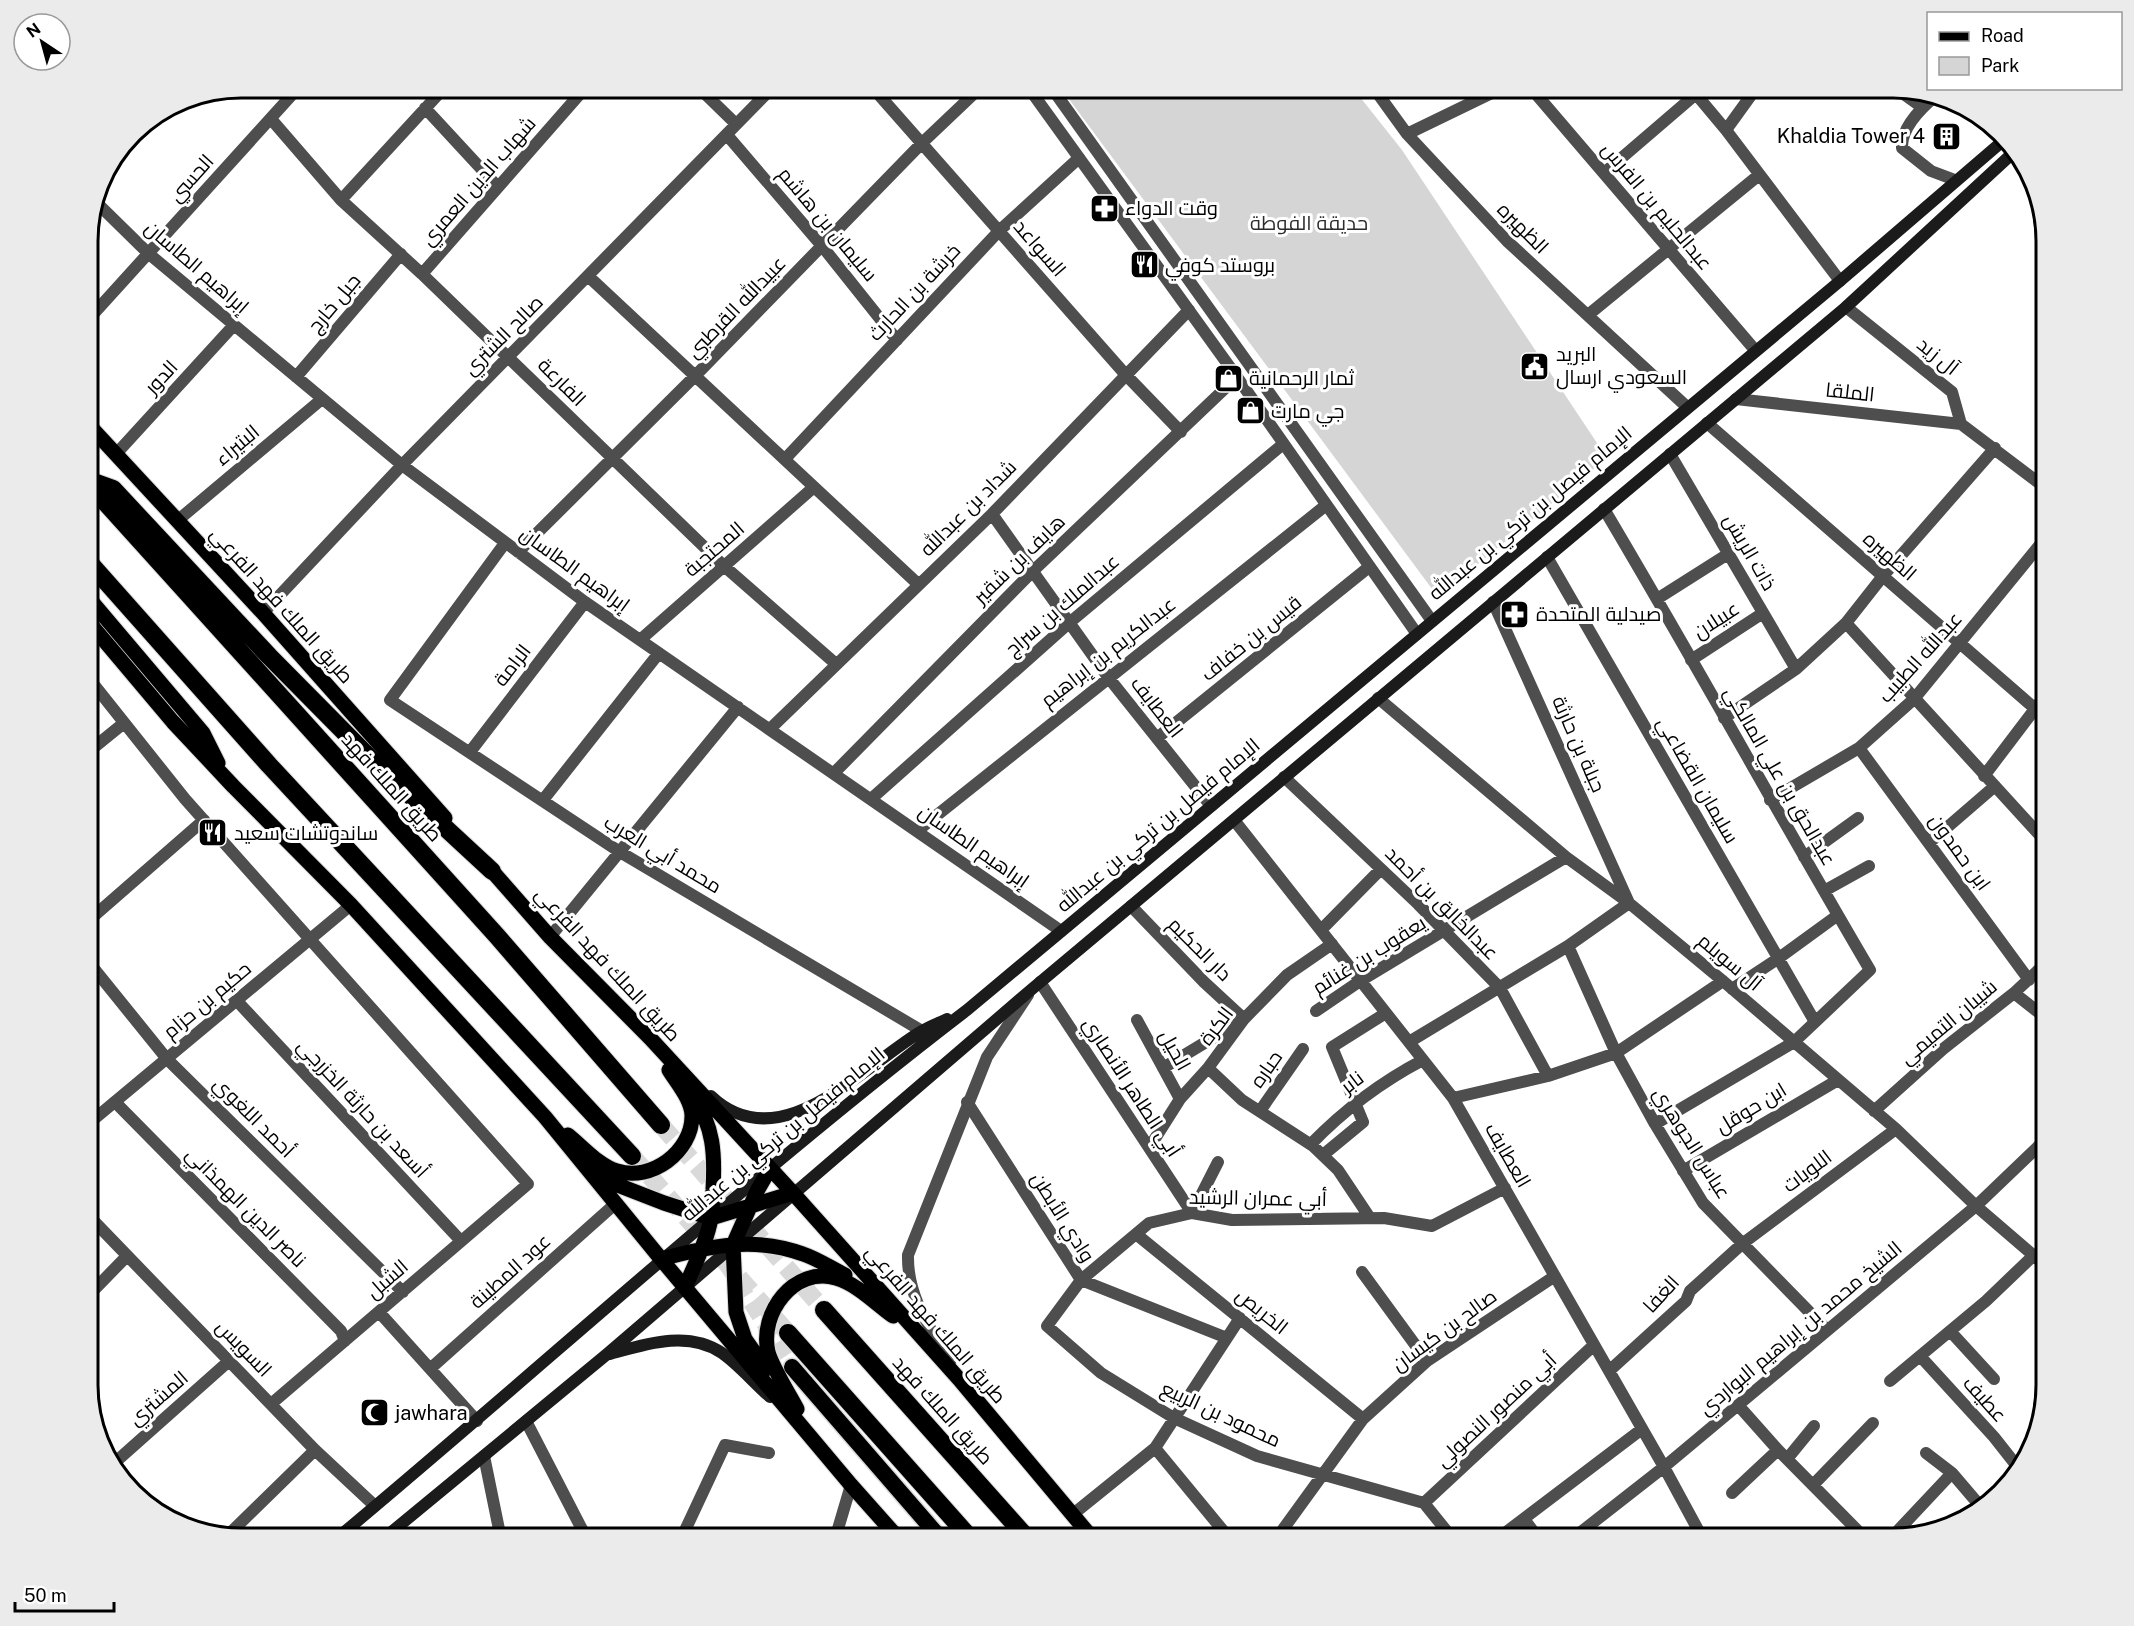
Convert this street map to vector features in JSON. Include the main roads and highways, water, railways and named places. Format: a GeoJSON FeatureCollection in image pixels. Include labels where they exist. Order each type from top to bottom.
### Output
{"type":"FeatureCollection","features":[{"type":"Feature","properties":{"kind":"highway"},"geometry":{"type":"LineString","coordinates":[[98,484],[113,489],[268,656],[364,752],[492,871]]}},
{"type":"Feature","properties":{"kind":"highway","name":"طريق الملك فهد"},"geometry":{"type":"LineString","coordinates":[[98,493],[497,936],[661,1125]]}},
{"type":"Feature","properties":{"kind":"highway"},"geometry":{"type":"LineString","coordinates":[[98,572],[285,782],[632,1156]]}},
{"type":"Feature","properties":{"kind":"highway","name":"طريق الملك فهد"},"geometry":{"type":"LineString","coordinates":[[824,1310],[1018,1528]]}},
{"type":"Feature","properties":{"kind":"highway"},"geometry":{"type":"LineString","coordinates":[[788,1333],[961,1528]]}},
{"type":"Feature","properties":{"kind":"highway"},"geometry":{"type":"LineString","coordinates":[[792,1367],[931,1528]]}},
{"type":"Feature","properties":{"kind":"highway"},"geometry":{"type":"LineString","coordinates":[[991,1498],[1022,1528]]}},
{"type":"Feature","properties":{"kind":"main road","name":"الإمام فيصل بن تركي بن عبدالله"},"geometry":{"type":"LineString","coordinates":[[349,1528],[477,1421],[661,1259],[770,1170],[833,1114],[967,1010],[1840,281],[1999,144]]}},
{"type":"Feature","properties":{"kind":"main road"},"geometry":{"type":"LineString","coordinates":[[396,1528],[606,1355],[1036,986],[1845,307],[2009,156]]}},
{"type":"Feature","properties":{"kind":"main road","name":"طريق الملك فهد الفرعي"},"geometry":{"type":"LineString","coordinates":[[98,435],[263,613],[550,937],[650,1038],[794,1194],[959,1379],[1083,1528]]}},
{"type":"Feature","properties":{"kind":"main road"},"geometry":{"type":"LineString","coordinates":[[98,609],[204,733],[226,778]]}},
{"type":"Feature","properties":{"kind":"main road"},"geometry":{"type":"LineString","coordinates":[[98,633],[173,722],[351,904],[545,1117],[597,1170],[615,1184],[711,1218],[794,1194]]}},
{"type":"Feature","properties":{"kind":"main road"},"geometry":{"type":"LineString","coordinates":[[650,1038],[718,1104],[743,1117],[772,1117],[798,1113],[834,1093],[922,1031],[967,1010]]}},
{"type":"Feature","properties":{"kind":"main road"},"geometry":{"type":"LineString","coordinates":[[545,1117],[609,1168],[619,1172],[653,1171],[669,1160],[684,1141],[689,1131],[692,1115],[687,1099],[650,1038]]}},
{"type":"Feature","properties":{"kind":"main road"},"geometry":{"type":"LineString","coordinates":[[650,1038],[695,1100],[706,1118],[713,1138],[711,1218],[685,1288]]}},
{"type":"Feature","properties":{"kind":"main road"},"geometry":{"type":"LineString","coordinates":[[545,1117],[685,1288],[889,1528]]}},
{"type":"Feature","properties":{"kind":"main road"},"geometry":{"type":"LineString","coordinates":[[770,1170],[733,1245],[736,1312],[745,1339],[809,1433]]}},
{"type":"Feature","properties":{"kind":"main road"},"geometry":{"type":"LineString","coordinates":[[661,1259],[701,1248],[762,1243],[803,1254],[853,1278],[919,1336]]}},
{"type":"Feature","properties":{"kind":"main road"},"geometry":{"type":"LineString","coordinates":[[809,1433],[768,1353],[766,1332],[772,1311],[789,1290],[811,1278],[824,1276],[835,1278],[851,1284],[919,1336]]}},
{"type":"Feature","properties":{"kind":"main road"},"geometry":{"type":"LineString","coordinates":[[606,1355],[652,1342],[679,1340],[704,1345],[722,1353],[809,1433]]}},
{"type":"Feature","properties":{"kind":"tunnel"},"geometry":{"type":"LineString","coordinates":[[661,1125],[824,1310]]}},
{"type":"Feature","properties":{"kind":"tunnel"},"geometry":{"type":"LineString","coordinates":[[632,1156],[788,1333]]}},
{"type":"Feature","properties":{"kind":"tunnel"},"geometry":{"type":"LineString","coordinates":[[725,1262],[792,1367]]}},
{"type":"Feature","properties":{"kind":"place","name":"Khaldia Tower 4"},"geometry":{"type":"Point","coordinates":[1946,136]}},
{"type":"Feature","properties":{"kind":"place","name":"وقت الدواء"},"geometry":{"type":"Point","coordinates":[1104,208]}},
{"type":"Feature","properties":{"kind":"place","name":"بروستد كوفي"},"geometry":{"type":"Point","coordinates":[1144,265]}},
{"type":"Feature","properties":{"kind":"place","name":"البريد السعودي ارسال"},"geometry":{"type":"Point","coordinates":[1535,366]}},
{"type":"Feature","properties":{"kind":"place","name":"ثمار الرحمانية"},"geometry":{"type":"Point","coordinates":[1228,378]}},
{"type":"Feature","properties":{"kind":"place","name":"جي مارت"},"geometry":{"type":"Point","coordinates":[1250,411]}},
{"type":"Feature","properties":{"kind":"place","name":"صيدلية المتحدة"},"geometry":{"type":"Point","coordinates":[1515,614]}},
{"type":"Feature","properties":{"kind":"place","name":"ساندوتشات سعيد"},"geometry":{"type":"Point","coordinates":[213,833]}},
{"type":"Feature","properties":{"kind":"place","name":"jawhara"},"geometry":{"type":"Point","coordinates":[374,1413]}},
{"type":"Feature","properties":{"kind":"park label","name":"حديقة الفوطة"},"geometry":{"type":"Point","coordinates":[1309,223]}}]}
